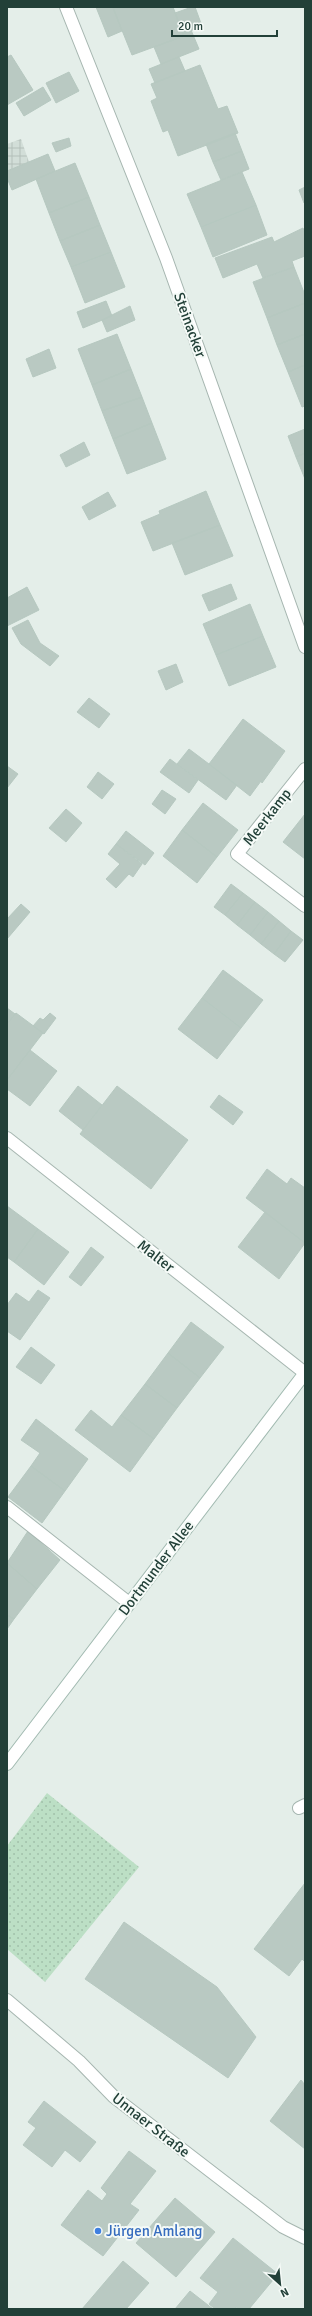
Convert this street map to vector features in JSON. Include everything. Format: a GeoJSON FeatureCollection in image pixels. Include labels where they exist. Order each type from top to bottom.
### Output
{"type":"FeatureCollection","features":[{"type":"Feature","properties":{"kind":"street","name":"Steinacker"},"geometry":{"type":"LineString","coordinates":[[66,7],[166,258],[305,647]]}},
{"type":"Feature","properties":{"kind":"street","name":"Meerkamp"},"geometry":{"type":"LineString","coordinates":[[305,768],[237,854],[305,906]]}},
{"type":"Feature","properties":{"kind":"street","name":"Malter"},"geometry":{"type":"LineString","coordinates":[[7,1138],[305,1373]]}},
{"type":"Feature","properties":{"kind":"street","name":"Dortmunder Allee"},"geometry":{"type":"LineString","coordinates":[[7,1764],[305,1373]]}},
{"type":"Feature","properties":{"kind":"street"},"geometry":{"type":"LineString","coordinates":[[7,1507],[129,1603]]}},
{"type":"Feature","properties":{"kind":"street","name":"Unnaer Straße"},"geometry":{"type":"LineString","coordinates":[[7,2000],[79,2061],[114,2097],[284,2228],[305,2238]]}},
{"type":"Feature","properties":{"kind":"shaded area"},"geometry":{"type":"Polygon","coordinates":[[[21,139],[29,162],[7,171],[7,144],[21,139]]]}},
{"type":"Feature","properties":{"kind":"green space"},"geometry":{"type":"Polygon","coordinates":[[[47,1793],[139,1867],[45,1982],[7,1949],[7,1846],[47,1793]]]}},
{"type":"Feature","properties":{"kind":"building"},"geometry":{"type":"Polygon","coordinates":[[[96,7],[113,7],[122,31],[108,37],[96,7]]]}},
{"type":"Feature","properties":{"kind":"building"},"geometry":{"type":"Polygon","coordinates":[[[173,7],[184,36],[132,55],[113,8],[173,7]]]}},
{"type":"Feature","properties":{"kind":"building"},"geometry":{"type":"Polygon","coordinates":[[[195,7],[202,26],[183,34],[175,13],[195,7]]]}},
{"type":"Feature","properties":{"kind":"building"},"geometry":{"type":"Polygon","coordinates":[[[191,30],[199,49],[161,64],[154,47],[184,36],[183,34],[191,30]]]}},
{"type":"Feature","properties":{"kind":"building"},"geometry":{"type":"Polygon","coordinates":[[[11,55],[33,90],[7,105],[7,57],[11,55]]]}},
{"type":"Feature","properties":{"kind":"building"},"geometry":{"type":"Polygon","coordinates":[[[179,57],[185,71],[155,83],[149,69],[179,57]]]}},
{"type":"Feature","properties":{"kind":"building"},"geometry":{"type":"Polygon","coordinates":[[[200,65],[218,109],[227,106],[238,133],[178,156],[168,130],[163,132],[151,101],[157,98],[151,84],[200,65]]]}},
{"type":"Feature","properties":{"kind":"building"},"geometry":{"type":"Polygon","coordinates":[[[69,72],[79,91],[56,103],[46,83],[69,72]]]}},
{"type":"Feature","properties":{"kind":"building"},"geometry":{"type":"Polygon","coordinates":[[[43,87],[51,100],[24,116],[16,103],[43,87]]]}},
{"type":"Feature","properties":{"kind":"building"},"geometry":{"type":"Polygon","coordinates":[[[235,133],[242,151],[213,162],[206,144],[235,133]]]}},
{"type":"Feature","properties":{"kind":"building"},"geometry":{"type":"Polygon","coordinates":[[[69,138],[71,146],[56,152],[52,143],[69,138]]]}},
{"type":"Feature","properties":{"kind":"building"},"geometry":{"type":"Polygon","coordinates":[[[242,151],[249,169],[221,180],[213,162],[242,151]]]}},
{"type":"Feature","properties":{"kind":"building"},"geometry":{"type":"Polygon","coordinates":[[[48,154],[55,171],[12,190],[7,178],[7,171],[48,154]]]}},
{"type":"Feature","properties":{"kind":"building"},"geometry":{"type":"Polygon","coordinates":[[[75,163],[89,197],[49,213],[36,179],[75,163]]]}},
{"type":"Feature","properties":{"kind":"building"},"geometry":{"type":"Polygon","coordinates":[[[242,172],[256,205],[201,227],[187,194],[242,172]]]}},
{"type":"Feature","properties":{"kind":"building"},"geometry":{"type":"Polygon","coordinates":[[[305,187],[305,202],[304,203],[299,190],[305,187]]]}},
{"type":"Feature","properties":{"kind":"building"},"geometry":{"type":"Polygon","coordinates":[[[89,197],[100,225],[60,241],[49,213],[89,197]]]}},
{"type":"Feature","properties":{"kind":"building"},"geometry":{"type":"Polygon","coordinates":[[[256,205],[267,235],[213,257],[201,227],[256,205]]]}},
{"type":"Feature","properties":{"kind":"building"},"geometry":{"type":"Polygon","coordinates":[[[100,225],[111,252],[71,267],[60,241],[100,225]]]}},
{"type":"Feature","properties":{"kind":"building"},"geometry":{"type":"Polygon","coordinates":[[[303,228],[305,234],[305,256],[292,261],[294,267],[263,278],[257,264],[223,278],[215,258],[272,237],[274,242],[303,228]]]}},
{"type":"Feature","properties":{"kind":"building"},"geometry":{"type":"Polygon","coordinates":[[[111,252],[125,287],[85,303],[71,267],[111,252]]]}},
{"type":"Feature","properties":{"kind":"building"},"geometry":{"type":"Polygon","coordinates":[[[294,267],[305,295],[305,303],[267,318],[253,282],[294,267]]]}},
{"type":"Feature","properties":{"kind":"building"},"geometry":{"type":"Polygon","coordinates":[[[106,301],[112,316],[83,328],[77,312],[106,301]]]}},
{"type":"Feature","properties":{"kind":"building"},"geometry":{"type":"Polygon","coordinates":[[[305,303],[305,334],[277,345],[267,318],[305,303]]]}},
{"type":"Feature","properties":{"kind":"building"},"geometry":{"type":"Polygon","coordinates":[[[130,306],[135,320],[107,332],[102,320],[130,306]]]}},
{"type":"Feature","properties":{"kind":"building"},"geometry":{"type":"Polygon","coordinates":[[[117,334],[131,369],[92,385],[78,349],[117,334]]]}},
{"type":"Feature","properties":{"kind":"building"},"geometry":{"type":"Polygon","coordinates":[[[305,334],[305,365],[288,372],[277,345],[305,334]]]}},
{"type":"Feature","properties":{"kind":"building"},"geometry":{"type":"Polygon","coordinates":[[[49,349],[56,368],[33,377],[26,359],[49,349]]]}},
{"type":"Feature","properties":{"kind":"building"},"geometry":{"type":"Polygon","coordinates":[[[305,365],[305,406],[302,407],[288,372],[305,365]]]}},
{"type":"Feature","properties":{"kind":"building"},"geometry":{"type":"Polygon","coordinates":[[[131,369],[142,397],[102,411],[92,385],[131,369]]]}},
{"type":"Feature","properties":{"kind":"building"},"geometry":{"type":"Polygon","coordinates":[[[142,397],[152,423],[113,439],[102,411],[142,397]]]}},
{"type":"Feature","properties":{"kind":"building"},"geometry":{"type":"Polygon","coordinates":[[[152,423],[166,459],[127,474],[113,439],[152,423]]]}},
{"type":"Feature","properties":{"kind":"building"},"geometry":{"type":"Polygon","coordinates":[[[305,429],[305,453],[296,457],[288,436],[305,429]]]}},
{"type":"Feature","properties":{"kind":"building"},"geometry":{"type":"Polygon","coordinates":[[[84,442],[90,455],[66,467],[60,455],[84,442]]]}},
{"type":"Feature","properties":{"kind":"building"},"geometry":{"type":"Polygon","coordinates":[[[305,453],[305,479],[296,457],[305,453]]]}},
{"type":"Feature","properties":{"kind":"building"},"geometry":{"type":"Polygon","coordinates":[[[206,491],[220,525],[153,551],[141,522],[160,514],[159,511],[206,491]]]}},
{"type":"Feature","properties":{"kind":"building"},"geometry":{"type":"Polygon","coordinates":[[[108,492],[116,506],[89,520],[82,507],[108,492]]]}},
{"type":"Feature","properties":{"kind":"building"},"geometry":{"type":"Polygon","coordinates":[[[220,525],[233,556],[185,575],[172,543],[220,525]]]}},
{"type":"Feature","properties":{"kind":"building"},"geometry":{"type":"Polygon","coordinates":[[[231,584],[237,599],[209,611],[202,595],[231,584]]]}},
{"type":"Feature","properties":{"kind":"building"},"geometry":{"type":"Polygon","coordinates":[[[27,587],[39,610],[7,626],[7,598],[27,587]]]}},
{"type":"Feature","properties":{"kind":"building"},"geometry":{"type":"Polygon","coordinates":[[[250,604],[263,636],[216,655],[203,624],[250,604]]]}},
{"type":"Feature","properties":{"kind":"building"},"geometry":{"type":"Polygon","coordinates":[[[28,620],[40,643],[59,656],[50,666],[21,644],[12,628],[28,620]]]}},
{"type":"Feature","properties":{"kind":"building"},"geometry":{"type":"Polygon","coordinates":[[[263,636],[276,667],[229,686],[216,655],[263,636]]]}},
{"type":"Feature","properties":{"kind":"building"},"geometry":{"type":"Polygon","coordinates":[[[176,664],[183,682],[166,690],[158,671],[176,664]]]}},
{"type":"Feature","properties":{"kind":"building"},"geometry":{"type":"Polygon","coordinates":[[[89,698],[110,714],[99,728],[77,712],[89,698]]]}},
{"type":"Feature","properties":{"kind":"building"},"geometry":{"type":"Polygon","coordinates":[[[243,719],[285,751],[262,783],[261,781],[250,796],[209,764],[243,719]]]}},
{"type":"Feature","properties":{"kind":"building"},"geometry":{"type":"Polygon","coordinates":[[[189,749],[237,785],[226,800],[177,764],[189,749]]]}},
{"type":"Feature","properties":{"kind":"building"},"geometry":{"type":"Polygon","coordinates":[[[170,759],[198,780],[189,793],[160,772],[170,759]]]}},
{"type":"Feature","properties":{"kind":"building"},"geometry":{"type":"Polygon","coordinates":[[[7,766],[18,774],[7,788],[7,766]]]}},
{"type":"Feature","properties":{"kind":"building"},"geometry":{"type":"Polygon","coordinates":[[[98,772],[114,784],[102,799],[87,787],[98,772]]]}},
{"type":"Feature","properties":{"kind":"building"},"geometry":{"type":"Polygon","coordinates":[[[162,790],[176,799],[165,814],[152,804],[162,790]]]}},
{"type":"Feature","properties":{"kind":"building"},"geometry":{"type":"Polygon","coordinates":[[[203,803],[238,830],[217,857],[182,830],[203,803]]]}},
{"type":"Feature","properties":{"kind":"building"},"geometry":{"type":"Polygon","coordinates":[[[66,809],[82,823],[66,842],[49,828],[66,809]]]}},
{"type":"Feature","properties":{"kind":"building"},"geometry":{"type":"Polygon","coordinates":[[[305,814],[305,859],[283,842],[305,814]]]}},
{"type":"Feature","properties":{"kind":"building"},"geometry":{"type":"Polygon","coordinates":[[[182,830],[217,857],[197,883],[163,856],[182,830]]]}},
{"type":"Feature","properties":{"kind":"building"},"geometry":{"type":"Polygon","coordinates":[[[126,831],[154,853],[145,865],[116,844],[126,831]]]}},
{"type":"Feature","properties":{"kind":"building"},"geometry":{"type":"Polygon","coordinates":[[[116,844],[142,864],[133,877],[129,874],[116,888],[106,879],[120,864],[108,854],[116,844]]]}},
{"type":"Feature","properties":{"kind":"building"},"geometry":{"type":"Polygon","coordinates":[[[231,884],[243,893],[225,915],[214,907],[231,884]]]}},
{"type":"Feature","properties":{"kind":"building"},"geometry":{"type":"Polygon","coordinates":[[[243,893],[255,902],[237,925],[225,915],[243,893]]]}},
{"type":"Feature","properties":{"kind":"building"},"geometry":{"type":"Polygon","coordinates":[[[255,902],[268,912],[250,935],[237,925],[255,902]]]}},
{"type":"Feature","properties":{"kind":"building"},"geometry":{"type":"Polygon","coordinates":[[[21,904],[30,912],[7,939],[7,919],[21,904]]]}},
{"type":"Feature","properties":{"kind":"building"},"geometry":{"type":"Polygon","coordinates":[[[268,912],[279,921],[261,944],[250,935],[268,912]]]}},
{"type":"Feature","properties":{"kind":"building"},"geometry":{"type":"Polygon","coordinates":[[[279,921],[291,931],[274,954],[261,944],[279,921]]]}},
{"type":"Feature","properties":{"kind":"building"},"geometry":{"type":"Polygon","coordinates":[[[291,931],[303,940],[285,962],[274,954],[291,931]]]}},
{"type":"Feature","properties":{"kind":"building"},"geometry":{"type":"Polygon","coordinates":[[[223,970],[263,1000],[241,1028],[202,998],[223,970]]]}},
{"type":"Feature","properties":{"kind":"building"},"geometry":{"type":"Polygon","coordinates":[[[202,998],[241,1028],[217,1059],[178,1029],[202,998]]]}},
{"type":"Feature","properties":{"kind":"building"},"geometry":{"type":"Polygon","coordinates":[[[7,1008],[15,1014],[7,1024],[7,1008]]]}},
{"type":"Feature","properties":{"kind":"building"},"geometry":{"type":"Polygon","coordinates":[[[16,1013],[43,1033],[7,1080],[7,1024],[16,1013]]]}},
{"type":"Feature","properties":{"kind":"building"},"geometry":{"type":"Polygon","coordinates":[[[50,1013],[56,1018],[44,1034],[33,1026],[40,1018],[43,1020],[50,1013]]]}},
{"type":"Feature","properties":{"kind":"building"},"geometry":{"type":"Polygon","coordinates":[[[30,1050],[57,1071],[30,1106],[7,1089],[7,1080],[30,1050]]]}},
{"type":"Feature","properties":{"kind":"building"},"geometry":{"type":"Polygon","coordinates":[[[78,1086],[102,1105],[83,1130],[59,1111],[78,1086]]]}},
{"type":"Feature","properties":{"kind":"building"},"geometry":{"type":"Polygon","coordinates":[[[117,1086],[188,1140],[151,1189],[80,1134],[117,1086]]]}},
{"type":"Feature","properties":{"kind":"building"},"geometry":{"type":"Polygon","coordinates":[[[219,1095],[243,1112],[233,1125],[210,1107],[219,1095]]]}},
{"type":"Feature","properties":{"kind":"building"},"geometry":{"type":"Polygon","coordinates":[[[267,1169],[287,1184],[291,1178],[305,1188],[305,1243],[246,1198],[267,1169]]]}},
{"type":"Feature","properties":{"kind":"building"},"geometry":{"type":"Polygon","coordinates":[[[7,1206],[38,1229],[14,1262],[7,1257],[7,1206]]]}},
{"type":"Feature","properties":{"kind":"building"},"geometry":{"type":"Polygon","coordinates":[[[265,1212],[305,1243],[279,1279],[238,1247],[265,1212]]]}},
{"type":"Feature","properties":{"kind":"building"},"geometry":{"type":"Polygon","coordinates":[[[38,1229],[69,1252],[44,1285],[14,1262],[38,1229]]]}},
{"type":"Feature","properties":{"kind":"building"},"geometry":{"type":"Polygon","coordinates":[[[91,1247],[104,1257],[81,1286],[69,1277],[91,1247]]]}},
{"type":"Feature","properties":{"kind":"building"},"geometry":{"type":"Polygon","coordinates":[[[38,1290],[50,1298],[20,1340],[7,1331],[7,1305],[16,1293],[29,1302],[38,1290]]]}},
{"type":"Feature","properties":{"kind":"building"},"geometry":{"type":"Polygon","coordinates":[[[191,1322],[224,1347],[200,1378],[168,1353],[191,1322]]]}},
{"type":"Feature","properties":{"kind":"building"},"geometry":{"type":"Polygon","coordinates":[[[31,1347],[55,1365],[41,1384],[16,1367],[31,1347]]]}},
{"type":"Feature","properties":{"kind":"building"},"geometry":{"type":"Polygon","coordinates":[[[168,1353],[200,1378],[177,1408],[145,1384],[168,1353]]]}},
{"type":"Feature","properties":{"kind":"building"},"geometry":{"type":"Polygon","coordinates":[[[145,1384],[177,1408],[154,1439],[121,1415],[145,1384]]]}},
{"type":"Feature","properties":{"kind":"building"},"geometry":{"type":"Polygon","coordinates":[[[91,1410],[112,1427],[121,1415],[154,1439],[130,1472],[75,1430],[91,1410]]]}},
{"type":"Feature","properties":{"kind":"building"},"geometry":{"type":"Polygon","coordinates":[[[36,1419],[88,1459],[65,1491],[31,1466],[40,1453],[21,1440],[36,1419]]]}},
{"type":"Feature","properties":{"kind":"building"},"geometry":{"type":"Polygon","coordinates":[[[31,1466],[65,1491],[42,1523],[8,1497],[31,1466]]]}},
{"type":"Feature","properties":{"kind":"building"},"geometry":{"type":"Polygon","coordinates":[[[28,1531],[60,1560],[37,1589],[7,1563],[28,1531]]]}},
{"type":"Feature","properties":{"kind":"building"},"geometry":{"type":"Polygon","coordinates":[[[7,1563],[37,1589],[14,1619],[7,1615],[7,1563]]]}},
{"type":"Feature","properties":{"kind":"building"},"geometry":{"type":"Polygon","coordinates":[[[7,1615],[14,1619],[7,1629],[7,1615]]]}},
{"type":"Feature","properties":{"kind":"building"},"geometry":{"type":"Polygon","coordinates":[[[305,1883],[305,1962],[302,1959],[289,1976],[254,1949],[305,1883]]]}},
{"type":"Feature","properties":{"kind":"building"},"geometry":{"type":"Polygon","coordinates":[[[124,1922],[217,1987],[256,2037],[228,2078],[85,1979],[124,1922]]]}},
{"type":"Feature","properties":{"kind":"building"},"geometry":{"type":"Polygon","coordinates":[[[301,2080],[305,2085],[305,2149],[270,2121],[301,2080]]]}},
{"type":"Feature","properties":{"kind":"building"},"geometry":{"type":"Polygon","coordinates":[[[44,2101],[96,2142],[80,2162],[65,2150],[52,2167],[23,2145],[36,2128],[28,2122],[44,2101]]]}},
{"type":"Feature","properties":{"kind":"building"},"geometry":{"type":"Polygon","coordinates":[[[129,2151],[156,2171],[130,2204],[139,2210],[103,2256],[61,2225],[88,2190],[102,2201],[107,2194],[101,2188],[129,2151]]]}},
{"type":"Feature","properties":{"kind":"building"},"geometry":{"type":"Polygon","coordinates":[[[175,2198],[215,2232],[176,2277],[136,2243],[175,2198]]]}},
{"type":"Feature","properties":{"kind":"building"},"geometry":{"type":"Polygon","coordinates":[[[233,2238],[278,2274],[249,2309],[239,2309],[236,2307],[234,2309],[215,2309],[209,2304],[218,2292],[200,2278],[233,2238]]]}},
{"type":"Feature","properties":{"kind":"building"},"geometry":{"type":"Polygon","coordinates":[[[123,2261],[149,2283],[126,2309],[82,2309],[123,2261]]]}},
{"type":"Feature","properties":{"kind":"building"},"geometry":{"type":"Polygon","coordinates":[[[190,2291],[213,2309],[175,2309],[190,2291]]]}},
{"type":"Feature","properties":{"kind":"place","name":"Jürgen Amlang"},"geometry":{"type":"Point","coordinates":[98,2231]}}]}
